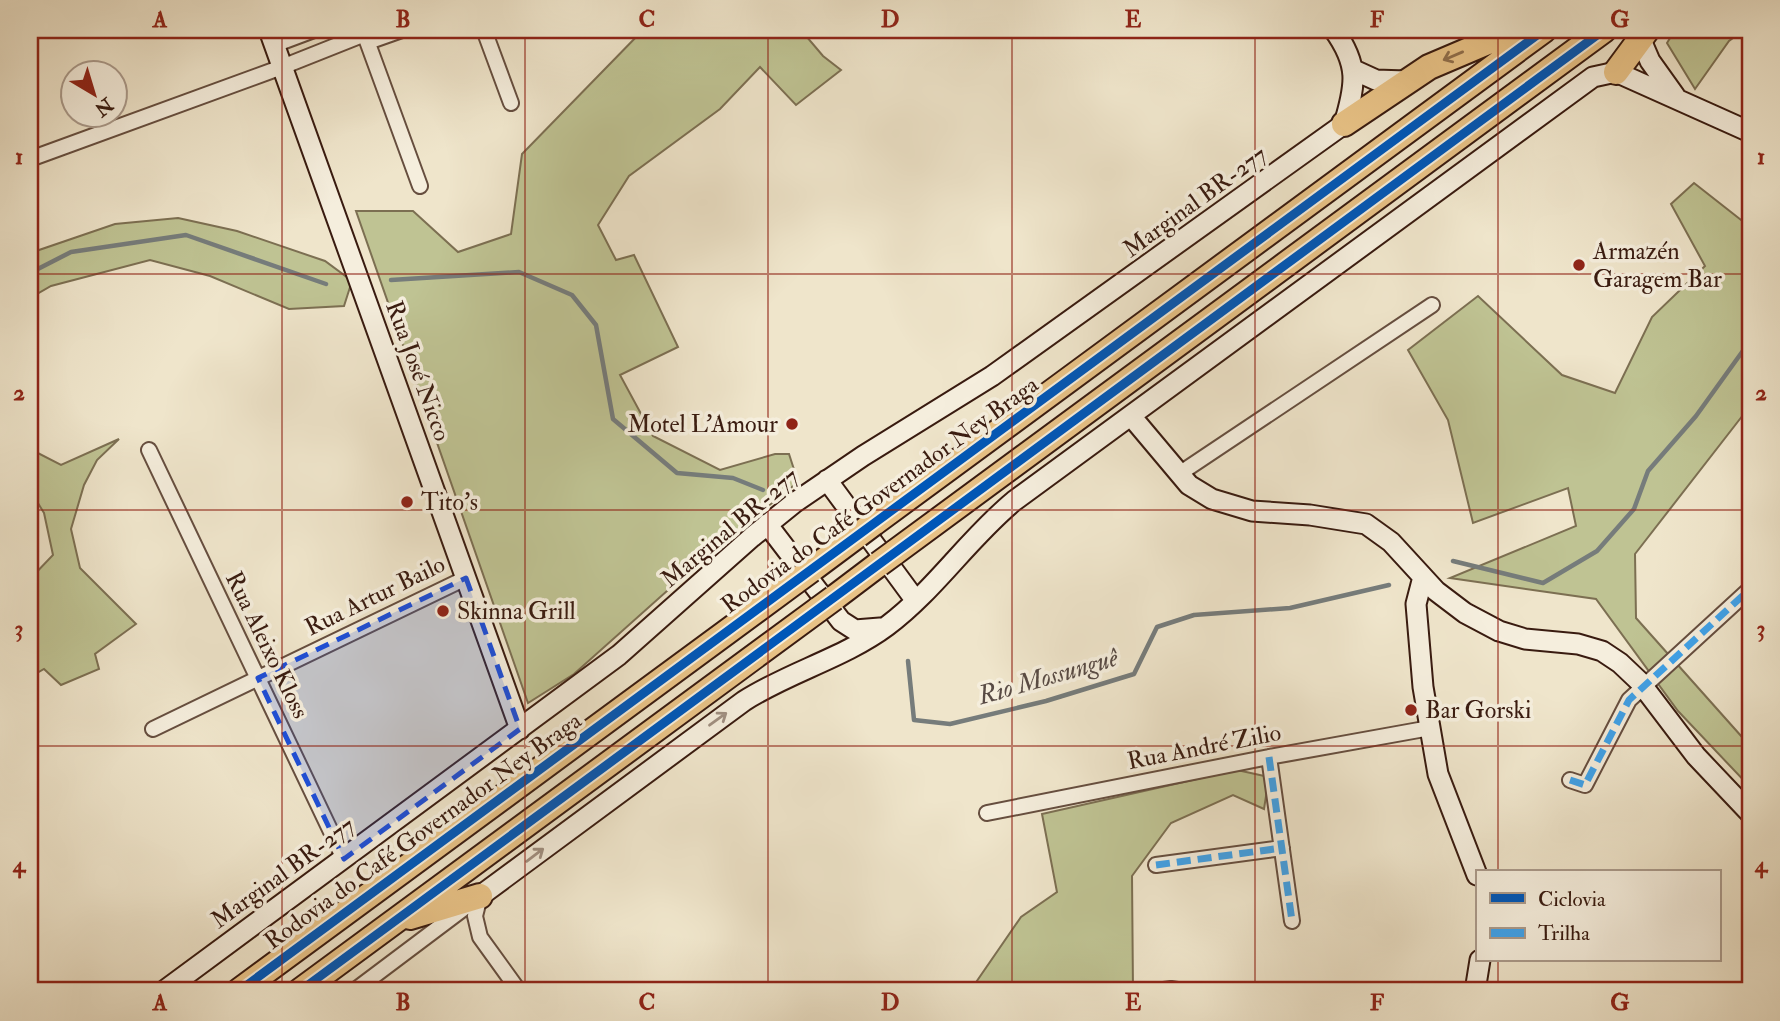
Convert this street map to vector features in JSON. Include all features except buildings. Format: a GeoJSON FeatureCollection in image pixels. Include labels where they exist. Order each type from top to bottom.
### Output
{"type":"FeatureCollection","features":[{"type":"Feature","properties":{"kind":"highway"},"geometry":{"type":"LineString","coordinates":[[1344,124],[1440,61],[1516,30]]}},
{"type":"Feature","properties":{"kind":"highway","name":"Rodovia do Café Governador Ney Braga"},"geometry":{"type":"LineString","coordinates":[[239,991],[1544,30]]}},
{"type":"Feature","properties":{"kind":"highway"},"geometry":{"type":"LineString","coordinates":[[300,991],[1604,30]]}},
{"type":"Feature","properties":{"kind":"highway"},"geometry":{"type":"LineString","coordinates":[[1616,72],[1644,35]]}},
{"type":"Feature","properties":{"kind":"highway"},"geometry":{"type":"LineString","coordinates":[[393,923],[480,896]]}},
{"type":"Feature","properties":{"kind":"street"},"geometry":{"type":"LineString","coordinates":[[272,37],[314,30]]}},
{"type":"Feature","properties":{"kind":"street"},"geometry":{"type":"LineString","coordinates":[[30,159],[365,35],[402,30]]}},
{"type":"Feature","properties":{"kind":"street"},"geometry":{"type":"LineString","coordinates":[[484,30],[511,103]]}},
{"type":"Feature","properties":{"kind":"street"},"geometry":{"type":"LineString","coordinates":[[1334,30],[1345,47],[1354,70],[1352,100],[1344,124]]}},
{"type":"Feature","properties":{"kind":"street"},"geometry":{"type":"LineString","coordinates":[[365,35],[420,186]]}},
{"type":"Feature","properties":{"kind":"street"},"geometry":{"type":"LineString","coordinates":[[1644,35],[1650,61],[1676,97]]}},
{"type":"Feature","properties":{"kind":"street","name":"Rua José Nicco"},"geometry":{"type":"LineString","coordinates":[[272,37],[520,729]]}},
{"type":"Feature","properties":{"kind":"street"},"geometry":{"type":"LineString","coordinates":[[1354,70],[1376,80],[1406,81]]}},
{"type":"Feature","properties":{"kind":"street"},"geometry":{"type":"LineString","coordinates":[[354,991],[744,701],[776,681],[840,653],[886,627],[916,601],[990,521],[1593,77],[1616,72],[1750,132]]}},
{"type":"Feature","properties":{"kind":"street","name":"Marginal BR-277"},"geometry":{"type":"LineString","coordinates":[[164,991],[619,655],[767,524],[827,480],[1002,370],[1344,124]]}},
{"type":"Feature","properties":{"kind":"street"},"geometry":{"type":"LineString","coordinates":[[1179,474],[1433,304]]}},
{"type":"Feature","properties":{"kind":"street"},"geometry":{"type":"LineString","coordinates":[[1131,416],[1189,485],[1212,499],[1252,511],[1310,515],[1366,524],[1391,542],[1436,591],[1465,613],[1499,631],[1525,639],[1578,643],[1602,651],[1620,663],[1643,687],[1713,776],[1750,813]]}},
{"type":"Feature","properties":{"kind":"street","name":"Rua Aleixo Kloss"},"geometry":{"type":"LineString","coordinates":[[149,450],[344,859]]}},
{"type":"Feature","properties":{"kind":"street"},"geometry":{"type":"LineString","coordinates":[[827,480],[916,601]]}},
{"type":"Feature","properties":{"kind":"street"},"geometry":{"type":"LineString","coordinates":[[767,524],[841,621],[855,629],[886,627]]}},
{"type":"Feature","properties":{"kind":"street"},"geometry":{"type":"LineString","coordinates":[[1423,577],[1416,604],[1423,687],[1438,774],[1476,873]]}},
{"type":"Feature","properties":{"kind":"street","name":"Rua Artur Bailo"},"geometry":{"type":"LineString","coordinates":[[153,729],[466,578]]}},
{"type":"Feature","properties":{"kind":"street"},"geometry":{"type":"LineString","coordinates":[[1570,780],[1585,785],[1629,700],[1750,589]]}},
{"type":"Feature","properties":{"kind":"street","name":"Rua André Zilio"},"geometry":{"type":"LineString","coordinates":[[987,813],[1430,728]]}},
{"type":"Feature","properties":{"kind":"street"},"geometry":{"type":"LineString","coordinates":[[1269,757],[1292,921]]}},
{"type":"Feature","properties":{"kind":"street"},"geometry":{"type":"LineString","coordinates":[[1156,865],[1282,848]]}},
{"type":"Feature","properties":{"kind":"street"},"geometry":{"type":"LineString","coordinates":[[480,896],[475,916],[480,937],[519,991]]}},
{"type":"Feature","properties":{"kind":"street"},"geometry":{"type":"LineString","coordinates":[[1475,991],[1480,962]]}},
{"type":"Feature","properties":{"kind":"street"},"geometry":{"type":"LineString","coordinates":[[1156,991],[1184,991]]}},
{"type":"Feature","properties":{"kind":"highlighted area"},"geometry":{"type":"Polygon","coordinates":[[[466,578],[520,729],[344,859],[258,678],[466,578]]]}},
{"type":"Feature","properties":{"kind":"green space"},"geometry":{"type":"Polygon","coordinates":[[[641,30],[801,30],[823,56],[841,70],[796,105],[760,67],[720,109],[629,176],[598,225],[616,260],[634,255],[678,347],[620,375],[653,436],[720,470],[775,454],[789,454],[798,482],[705,557],[574,674],[528,703],[356,211],[413,211],[458,252],[511,234],[522,154],[641,30]]]}},
{"type":"Feature","properties":{"kind":"green space"},"geometry":{"type":"Polygon","coordinates":[[[1675,30],[1744,30],[1729,41],[1695,89],[1667,43],[1675,30]]]}},
{"type":"Feature","properties":{"kind":"green space"},"geometry":{"type":"Polygon","coordinates":[[[1694,183],[1750,227],[1750,406],[1635,554],[1636,618],[1750,746],[1750,787],[1678,711],[1596,599],[1450,578],[1576,526],[1568,488],[1473,523],[1448,420],[1408,350],[1478,296],[1562,375],[1615,393],[1652,317],[1705,266],[1671,204],[1694,183]]]}},
{"type":"Feature","properties":{"kind":"green space"},"geometry":{"type":"Polygon","coordinates":[[[178,218],[237,231],[325,261],[352,281],[344,306],[289,309],[210,276],[150,260],[51,286],[30,298],[30,246],[36,251],[115,224],[178,218]]]}},
{"type":"Feature","properties":{"kind":"green space"},"geometry":{"type":"Polygon","coordinates":[[[119,439],[97,460],[84,485],[71,529],[80,568],[136,624],[95,654],[99,669],[61,685],[44,669],[30,677],[30,579],[53,555],[44,513],[30,490],[30,449],[61,465],[119,439]]]}},
{"type":"Feature","properties":{"kind":"green space"},"geometry":{"type":"Polygon","coordinates":[[[1237,770],[1269,777],[1264,809],[1233,795],[1171,823],[1132,876],[1133,991],[970,991],[1021,917],[1057,892],[1042,814],[1237,770]]]}},
{"type":"Feature","properties":{"kind":"waterway","name":"Rio Mossunguê"},"geometry":{"type":"LineString","coordinates":[[30,273],[71,252],[186,235],[326,284]]}},
{"type":"Feature","properties":{"kind":"waterway","name":"Rio Mossunguê"},"geometry":{"type":"LineString","coordinates":[[391,280],[519,272],[572,295],[596,325],[613,419],[677,473],[733,478],[763,490]]}},
{"type":"Feature","properties":{"kind":"waterway","name":"Rio Mossunguê"},"geometry":{"type":"LineString","coordinates":[[1453,561],[1543,583],[1597,551],[1634,509],[1648,471],[1696,416],[1750,341]]}},
{"type":"Feature","properties":{"kind":"waterway","name":"Rio Mossunguê"},"geometry":{"type":"LineString","coordinates":[[908,661],[914,720],[950,724],[1046,701],[1134,674],[1157,627],[1194,615],[1290,608],[1389,585]]}},
{"type":"Feature","properties":{"kind":"marked path"},"geometry":{"type":"LineString","coordinates":[[1570,780],[1585,785],[1629,700],[1750,589]]}},
{"type":"Feature","properties":{"kind":"marked path"},"geometry":{"type":"LineString","coordinates":[[1269,757],[1292,921]]}},
{"type":"Feature","properties":{"kind":"marked path"},"geometry":{"type":"LineString","coordinates":[[1156,865],[1282,848]]}},
{"type":"Feature","properties":{"kind":"marked path"},"geometry":{"type":"LineString","coordinates":[[1156,991],[1184,991]]}},
{"type":"Feature","properties":{"kind":"cycle path"},"geometry":{"type":"LineString","coordinates":[[239,991],[1544,30]]}},
{"type":"Feature","properties":{"kind":"cycle path"},"geometry":{"type":"LineString","coordinates":[[300,991],[1604,30]]}},
{"type":"Feature","properties":{"kind":"place","name":"Armazén Garagem Bar"},"geometry":{"type":"Point","coordinates":[1579,265]}},
{"type":"Feature","properties":{"kind":"place","name":"Motel L'Amour"},"geometry":{"type":"Point","coordinates":[792,424]}},
{"type":"Feature","properties":{"kind":"place","name":"Tito's"},"geometry":{"type":"Point","coordinates":[407,502]}},
{"type":"Feature","properties":{"kind":"place","name":"Skinna Grill"},"geometry":{"type":"Point","coordinates":[443,611]}},
{"type":"Feature","properties":{"kind":"place","name":"Bar Gorski"},"geometry":{"type":"Point","coordinates":[1411,710]}}]}
